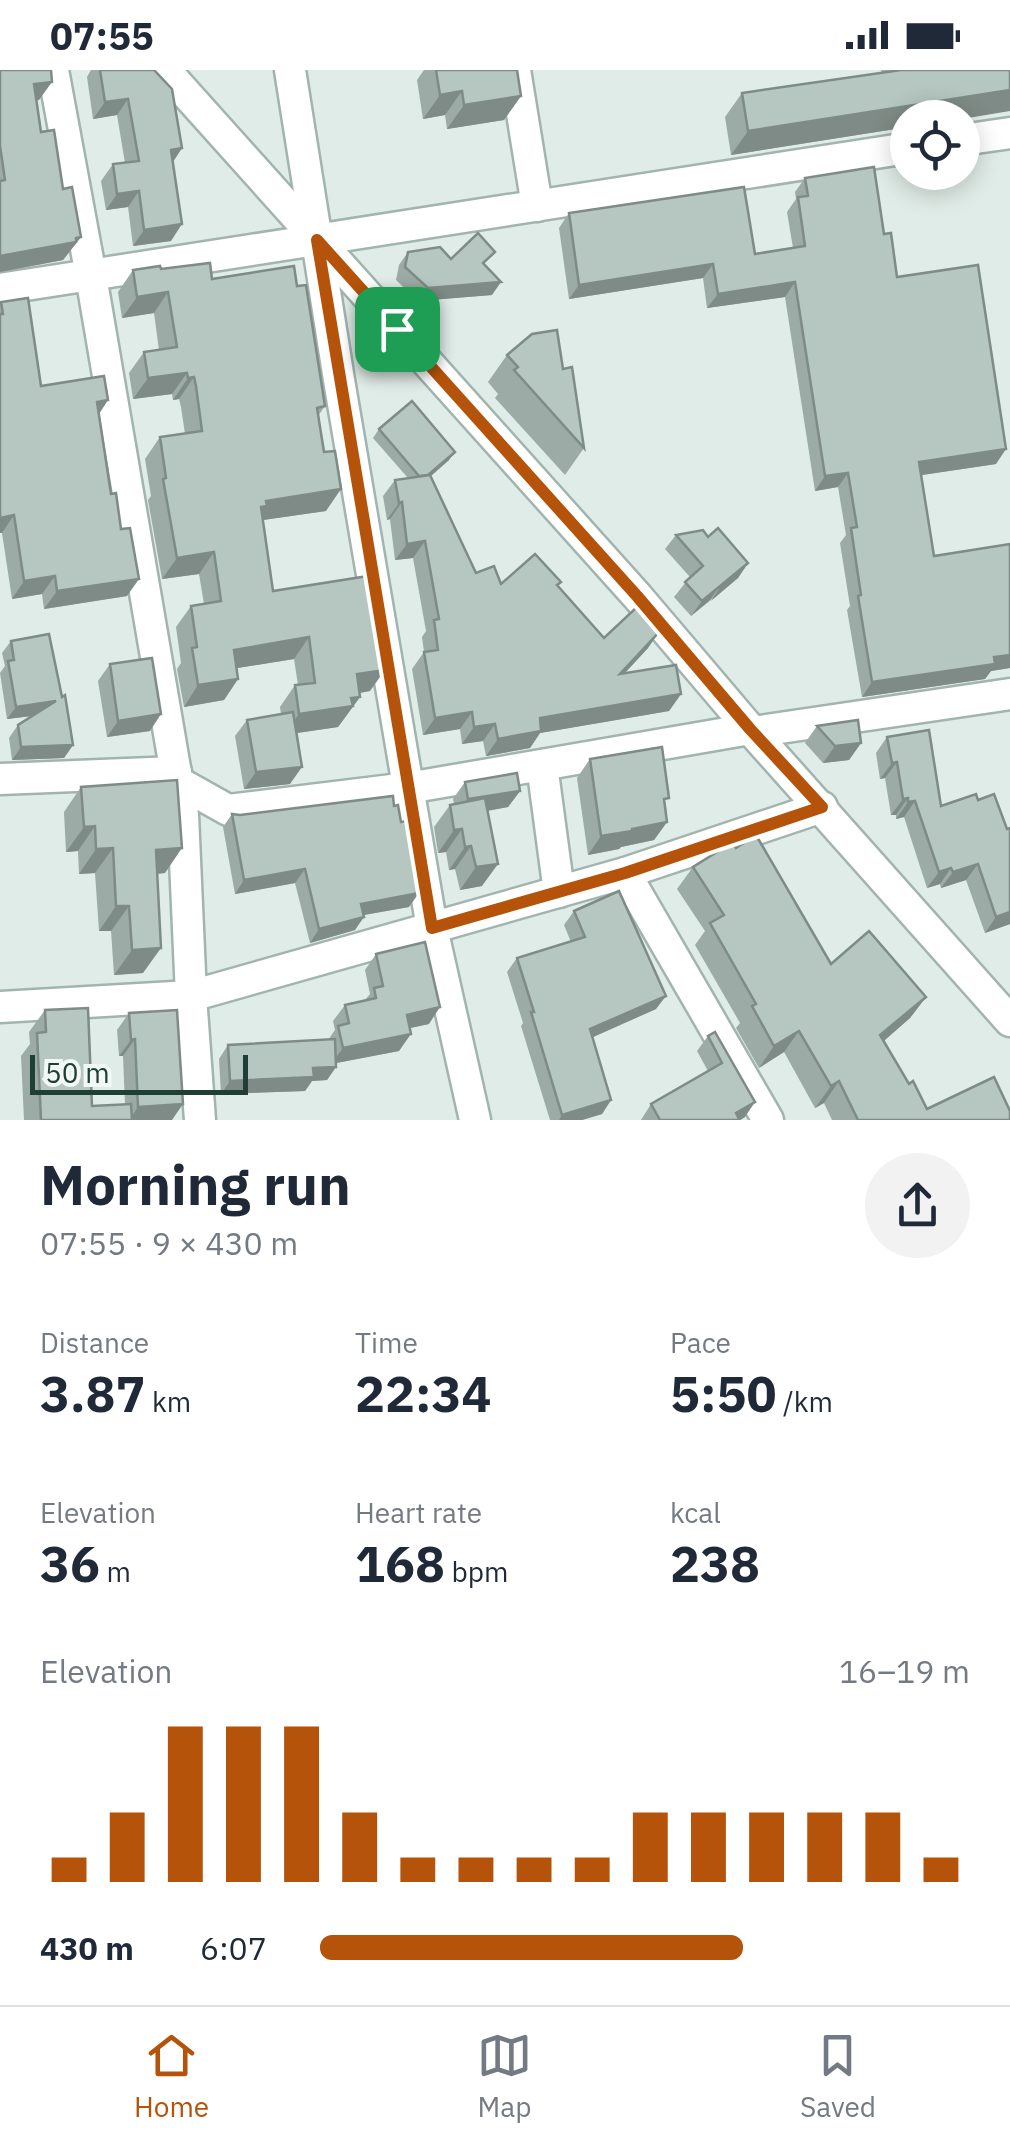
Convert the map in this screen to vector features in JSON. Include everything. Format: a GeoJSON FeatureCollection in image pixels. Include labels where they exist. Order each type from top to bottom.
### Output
{"type":"FeatureCollection","features":[{"type":"Feature","properties":{"kind":"street"},"geometry":{"type":"LineString","coordinates":[[53,70],[92,276],[183,815],[200,1120]]}},
{"type":"Feature","properties":{"kind":"street"},"geometry":{"type":"LineString","coordinates":[[165,70],[637,596],[1010,1022]]}},
{"type":"Feature","properties":{"kind":"street"},"geometry":{"type":"LineString","coordinates":[[290,70],[432,928],[475,1120]]}},
{"type":"Feature","properties":{"kind":"street"},"geometry":{"type":"LineString","coordinates":[[516,70],[537,206]]}},
{"type":"Feature","properties":{"kind":"street"},"geometry":{"type":"LineString","coordinates":[[980,137],[1010,132]]}},
{"type":"Feature","properties":{"kind":"street"},"geometry":{"type":"LineString","coordinates":[[0,289],[890,151]]}},
{"type":"Feature","properties":{"kind":"street"},"geometry":{"type":"LineString","coordinates":[[0,779],[177,777],[228,810],[408,788],[752,730],[1010,694]]}},
{"type":"Feature","properties":{"kind":"street"},"geometry":{"type":"LineString","coordinates":[[542,765],[559,892]]}},
{"type":"Feature","properties":{"kind":"street"},"geometry":{"type":"LineString","coordinates":[[0,1008],[191,996],[625,873],[822,807]]}},
{"type":"Feature","properties":{"kind":"street"},"geometry":{"type":"LineString","coordinates":[[625,873],[768,1120]]}},
{"type":"Feature","properties":{"kind":"building"},"geometry":{"type":"Polygon","coordinates":[[[0,70],[51,70],[52,82],[34,84],[41,132],[54,130],[63,189],[72,187],[81,237],[76,242],[0,256],[0,181],[5,180],[0,146],[0,70]]]}},
{"type":"Feature","properties":{"kind":"building"},"geometry":{"type":"Polygon","coordinates":[[[100,70],[154,70],[172,89],[182,148],[171,150],[182,224],[144,230],[139,191],[117,194],[113,164],[139,161],[128,99],[105,102],[100,70]]]}},
{"type":"Feature","properties":{"kind":"building"},"geometry":{"type":"Polygon","coordinates":[[[436,70],[517,70],[521,96],[464,105],[462,91],[440,95],[436,70]]]}},
{"type":"Feature","properties":{"kind":"building"},"geometry":{"type":"Polygon","coordinates":[[[901,70],[1010,70],[1010,90],[946,100],[890,100],[890,109],[748,131],[742,93],[901,70]]]}},
{"type":"Feature","properties":{"kind":"building"},"geometry":{"type":"Polygon","coordinates":[[[874,167],[884,234],[891,233],[897,277],[978,265],[1006,449],[919,462],[934,556],[1010,544],[1010,655],[994,657],[995,664],[872,682],[858,596],[861,595],[851,528],[857,527],[848,473],[825,476],[795,282],[718,294],[713,264],[579,285],[569,213],[744,187],[755,254],[805,246],[798,197],[808,196],[805,178],[874,167]]]}},
{"type":"Feature","properties":{"kind":"building"},"geometry":{"type":"Polygon","coordinates":[[[478,233],[495,252],[483,263],[501,282],[428,288],[405,267],[408,252],[440,247],[451,259],[478,233]]]}},
{"type":"Feature","properties":{"kind":"building"},"geometry":{"type":"Polygon","coordinates":[[[210,263],[212,279],[294,266],[297,286],[306,285],[325,406],[317,408],[324,452],[335,451],[341,489],[266,501],[267,506],[261,507],[273,591],[368,576],[385,670],[357,674],[360,697],[351,698],[353,706],[299,714],[295,685],[315,683],[309,637],[234,650],[238,679],[198,685],[191,606],[221,601],[214,552],[177,558],[160,437],[202,431],[196,386],[194,377],[188,378],[187,373],[148,378],[144,352],[177,347],[168,292],[137,297],[133,270],[210,263]]]}},
{"type":"Feature","properties":{"kind":"building"},"geometry":{"type":"Polygon","coordinates":[[[28,298],[41,386],[104,376],[108,400],[97,402],[111,494],[116,493],[121,529],[130,528],[139,579],[57,591],[55,576],[24,581],[14,515],[0,518],[0,314],[1,302],[28,298]]]}},
{"type":"Feature","properties":{"kind":"building"},"geometry":{"type":"Polygon","coordinates":[[[557,330],[563,369],[572,367],[584,448],[514,370],[518,367],[507,355],[532,334],[557,330]]]}},
{"type":"Feature","properties":{"kind":"building"},"geometry":{"type":"Polygon","coordinates":[[[412,401],[455,452],[428,475],[419,476],[379,429],[412,401]]]}},
{"type":"Feature","properties":{"kind":"building"},"geometry":{"type":"Polygon","coordinates":[[[430,475],[476,573],[494,566],[501,584],[535,554],[604,638],[638,606],[660,631],[620,674],[676,665],[681,694],[540,718],[541,731],[498,739],[495,724],[474,727],[472,712],[435,718],[424,652],[438,650],[434,620],[439,619],[425,541],[407,544],[395,480],[430,475]]]}},
{"type":"Feature","properties":{"kind":"building"},"geometry":{"type":"Polygon","coordinates":[[[718,528],[748,563],[702,601],[685,582],[703,566],[676,535],[703,530],[708,537],[718,528]]]}},
{"type":"Feature","properties":{"kind":"building"},"geometry":{"type":"Polygon","coordinates":[[[49,634],[73,745],[21,747],[18,725],[56,701],[16,707],[8,661],[14,660],[11,641],[49,634]]]}},
{"type":"Feature","properties":{"kind":"building"},"geometry":{"type":"Polygon","coordinates":[[[152,658],[161,714],[118,721],[110,664],[152,658]]]}},
{"type":"Feature","properties":{"kind":"building"},"geometry":{"type":"Polygon","coordinates":[[[293,712],[302,767],[256,772],[247,720],[293,712]]]}},
{"type":"Feature","properties":{"kind":"building"},"geometry":{"type":"Polygon","coordinates":[[[858,720],[861,743],[835,746],[817,726],[858,720]]]}},
{"type":"Feature","properties":{"kind":"building"},"geometry":{"type":"Polygon","coordinates":[[[929,730],[941,806],[976,794],[978,800],[994,794],[1007,829],[1010,828],[1010,912],[996,917],[978,864],[939,872],[915,801],[903,799],[897,762],[892,763],[887,737],[929,730]]]}},
{"type":"Feature","properties":{"kind":"building"},"geometry":{"type":"Polygon","coordinates":[[[662,747],[669,798],[664,799],[667,822],[601,836],[590,759],[662,747]]]}},
{"type":"Feature","properties":{"kind":"building"},"geometry":{"type":"Polygon","coordinates":[[[517,773],[520,791],[468,799],[465,782],[517,773]]]}},
{"type":"Feature","properties":{"kind":"building"},"geometry":{"type":"Polygon","coordinates":[[[177,780],[182,848],[156,850],[161,948],[132,950],[129,906],[116,906],[113,848],[96,849],[95,826],[84,827],[81,787],[177,780]]]}},
{"type":"Feature","properties":{"kind":"building"},"geometry":{"type":"Polygon","coordinates":[[[393,796],[401,822],[407,821],[419,893],[361,904],[364,917],[319,929],[305,869],[244,880],[232,814],[393,796]]]}},
{"type":"Feature","properties":{"kind":"building"},"geometry":{"type":"Polygon","coordinates":[[[485,798],[498,864],[476,867],[471,846],[465,847],[462,829],[454,830],[450,805],[485,798]]]}},
{"type":"Feature","properties":{"kind":"building"},"geometry":{"type":"Polygon","coordinates":[[[756,835],[831,964],[869,931],[926,997],[880,1035],[909,1084],[913,1081],[927,1109],[994,1077],[1010,1111],[1010,1120],[858,1120],[839,1081],[831,1086],[799,1031],[774,1046],[752,1006],[756,1004],[710,923],[724,915],[693,867],[733,842],[736,848],[756,835]]]}},
{"type":"Feature","properties":{"kind":"building"},"geometry":{"type":"Polygon","coordinates":[[[619,891],[666,996],[590,1029],[611,1100],[562,1115],[517,958],[585,937],[574,911],[619,891]]]}},
{"type":"Feature","properties":{"kind":"building"},"geometry":{"type":"Polygon","coordinates":[[[425,942],[440,1007],[407,1015],[411,1034],[343,1048],[338,1026],[349,1023],[345,1005],[376,998],[374,988],[383,986],[376,954],[425,942]]]}},
{"type":"Feature","properties":{"kind":"building"},"geometry":{"type":"Polygon","coordinates":[[[88,1008],[92,1106],[131,1104],[132,1120],[41,1120],[37,1033],[46,1032],[45,1010],[88,1008]]]}},
{"type":"Feature","properties":{"kind":"building"},"geometry":{"type":"Polygon","coordinates":[[[177,1010],[183,1104],[138,1107],[135,1039],[131,1040],[129,1013],[177,1010]]]}},
{"type":"Feature","properties":{"kind":"building"},"geometry":{"type":"Polygon","coordinates":[[[715,1032],[755,1102],[736,1113],[738,1120],[660,1120],[651,1104],[722,1063],[708,1036],[715,1032]]]}},
{"type":"Feature","properties":{"kind":"building"},"geometry":{"type":"Polygon","coordinates":[[[335,1039],[336,1067],[313,1068],[314,1077],[230,1081],[228,1045],[335,1039]]]}},
{"type":"Feature","properties":{"kind":"route"},"geometry":{"type":"LineString","coordinates":[[317,240],[397,329],[822,807],[625,873],[432,928],[317,240]]}}]}
